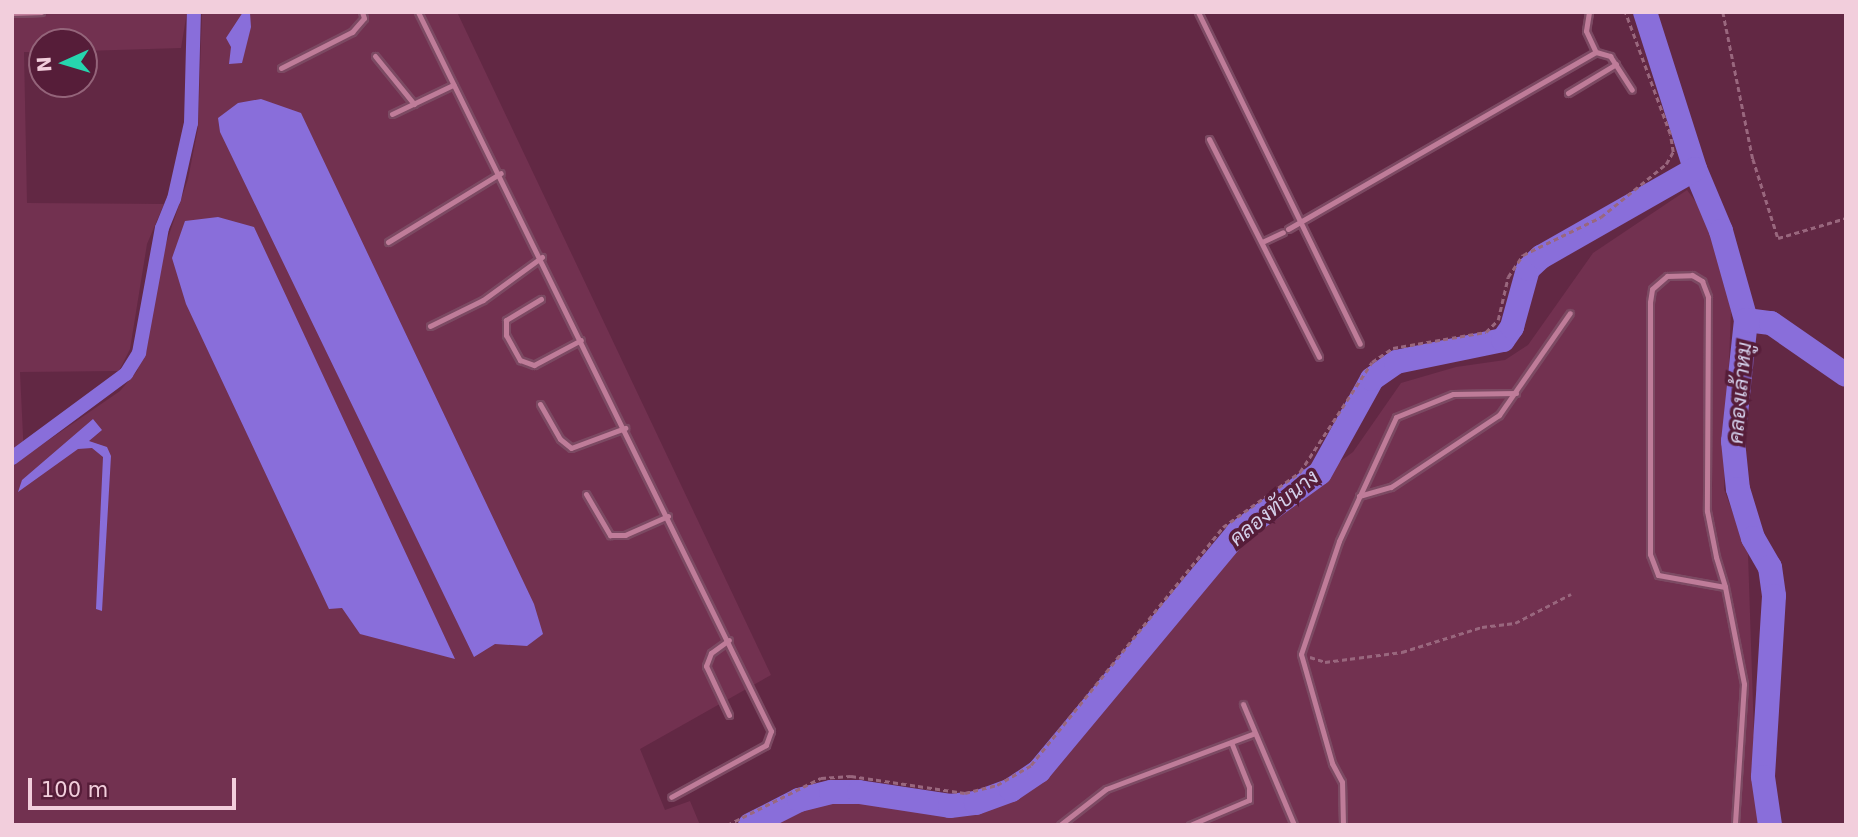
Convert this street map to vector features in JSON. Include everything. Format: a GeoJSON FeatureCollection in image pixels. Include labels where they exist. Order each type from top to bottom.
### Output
{"type":"FeatureCollection","features":[{"type":"Feature","properties":{"kind":"lane"},"geometry":{"type":"LineString","coordinates":[[12,13],[41,12]]}},
{"type":"Feature","properties":{"kind":"lane"},"geometry":{"type":"LineString","coordinates":[[281,68],[352,32],[363,18],[362,12]]}},
{"type":"Feature","properties":{"kind":"lane"},"geometry":{"type":"LineString","coordinates":[[418,12],[453,85],[501,173],[766,718],[771,738],[766,745],[671,797]]}},
{"type":"Feature","properties":{"kind":"lane"},"geometry":{"type":"LineString","coordinates":[[1198,12],[1360,344]]}},
{"type":"Feature","properties":{"kind":"lane"},"geometry":{"type":"LineString","coordinates":[[1589,12],[1586,31],[1596,52]]}},
{"type":"Feature","properties":{"kind":"lane"},"geometry":{"type":"LineString","coordinates":[[1262,242],[1300,223],[1596,52],[1605,53],[1616,64],[1632,90]]}},
{"type":"Feature","properties":{"kind":"lane"},"geometry":{"type":"LineString","coordinates":[[375,56],[414,103]]}},
{"type":"Feature","properties":{"kind":"lane"},"geometry":{"type":"LineString","coordinates":[[1568,93],[1616,64]]}},
{"type":"Feature","properties":{"kind":"lane"},"geometry":{"type":"LineString","coordinates":[[392,114],[453,85]]}},
{"type":"Feature","properties":{"kind":"lane"},"geometry":{"type":"LineString","coordinates":[[1209,139],[1319,357]]}},
{"type":"Feature","properties":{"kind":"lane"},"geometry":{"type":"LineString","coordinates":[[388,242],[501,173]]}},
{"type":"Feature","properties":{"kind":"lane"},"geometry":{"type":"LineString","coordinates":[[430,326],[483,300],[542,257]]}},
{"type":"Feature","properties":{"kind":"lane"},"geometry":{"type":"LineString","coordinates":[[1725,587],[1658,575],[1650,554],[1650,302],[1652,289],[1667,276],[1692,275],[1702,281],[1708,297],[1707,511],[1725,587],[1744,684],[1735,825]]}},
{"type":"Feature","properties":{"kind":"lane"},"geometry":{"type":"LineString","coordinates":[[541,299],[506,320],[506,335],[520,360],[534,365],[581,340]]}},
{"type":"Feature","properties":{"kind":"lane"},"geometry":{"type":"LineString","coordinates":[[1359,496],[1380,492],[1401,481],[1499,415],[1570,313]]}},
{"type":"Feature","properties":{"kind":"lane"},"geometry":{"type":"LineString","coordinates":[[1343,825],[1342,782],[1332,763],[1300,654],[1319,591],[1396,417],[1453,394],[1516,393]]}},
{"type":"Feature","properties":{"kind":"lane"},"geometry":{"type":"LineString","coordinates":[[540,404],[560,439],[571,448],[625,428]]}},
{"type":"Feature","properties":{"kind":"lane"},"geometry":{"type":"LineString","coordinates":[[586,494],[610,535],[625,535],[668,516]]}},
{"type":"Feature","properties":{"kind":"lane"},"geometry":{"type":"LineString","coordinates":[[729,640],[711,653],[706,666],[729,715]]}},
{"type":"Feature","properties":{"kind":"lane"},"geometry":{"type":"LineString","coordinates":[[1243,704],[1294,825]]}},
{"type":"Feature","properties":{"kind":"lane"},"geometry":{"type":"LineString","coordinates":[[1060,825],[1106,789],[1255,733]]}},
{"type":"Feature","properties":{"kind":"lane"},"geometry":{"type":"LineString","coordinates":[[1190,825],[1249,800],[1249,787],[1231,742]]}},
{"type":"Feature","properties":{"kind":"path"},"geometry":{"type":"LineString","coordinates":[[727,825],[821,778],[851,776],[965,793],[997,785],[1031,765],[1223,527],[1300,472],[1372,362],[1393,348],[1486,332],[1498,320],[1507,277],[1522,254],[1601,217],[1666,164],[1673,152],[1670,134],[1625,12]]}},
{"type":"Feature","properties":{"kind":"path"},"geometry":{"type":"LineString","coordinates":[[1723,12],[1753,159],[1778,238],[1846,218]]}},
{"type":"Feature","properties":{"kind":"path"},"geometry":{"type":"LineString","coordinates":[[1300,654],[1325,662],[1402,652],[1482,627],[1515,623],[1571,594]]}},
{"type":"Feature","properties":{"kind":"shaded area"},"geometry":{"type":"Polygon","coordinates":[[[12,12],[187,12],[181,48],[98,51],[98,28],[28,28],[28,52],[24,52],[27,203],[164,204],[147,244],[130,349],[119,371],[20,372],[24,457],[120,391],[137,371],[148,342],[157,270],[188,179],[198,128],[202,12],[457,12],[771,675],[640,749],[665,810],[690,801],[700,825],[12,825],[12,12]]]}},
{"type":"Feature","properties":{"kind":"shaded area"},"geometry":{"type":"Polygon","coordinates":[[[243,12],[250,13],[251,27],[242,63],[229,64],[231,47],[226,38],[243,12]]]}},
{"type":"Feature","properties":{"kind":"shaded area"},"geometry":{"type":"Polygon","coordinates":[[[261,99],[301,113],[534,604],[543,634],[527,646],[495,644],[474,657],[220,132],[218,118],[238,103],[261,99]]]}},
{"type":"Feature","properties":{"kind":"shaded area"},"geometry":{"type":"Polygon","coordinates":[[[1687,190],[1713,225],[1731,311],[1724,489],[1748,554],[1756,795],[1765,825],[771,825],[809,804],[832,799],[972,808],[1003,801],[1151,653],[1260,519],[1353,452],[1401,383],[1456,367],[1505,360],[1528,345],[1593,253],[1687,190]]]}},
{"type":"Feature","properties":{"kind":"shaded area"},"geometry":{"type":"Polygon","coordinates":[[[218,217],[254,227],[455,659],[360,634],[342,608],[329,609],[186,304],[172,258],[185,221],[218,217]]]}},
{"type":"Feature","properties":{"kind":"shaded area"},"geometry":{"type":"Polygon","coordinates":[[[93,419],[102,430],[89,441],[107,447],[111,456],[102,611],[96,609],[103,457],[92,448],[78,449],[18,492],[22,480],[93,419]]]}},
{"type":"Feature","properties":{"kind":"waterway"},"geometry":{"type":"LineString","coordinates":[[12,458],[126,374],[139,353],[162,228],[174,199],[191,123],[194,12]]}},
{"type":"Feature","properties":{"kind":"waterway","name":"คลองเล้าหมู"},"geometry":{"type":"LineString","coordinates":[[1645,12],[1695,169],[1721,231],[1746,320],[1733,441],[1738,489],[1753,538],[1770,567],[1774,596],[1763,777],[1770,825]]}},
{"type":"Feature","properties":{"kind":"waterway","name":"คลองทับนาง"},"geometry":{"type":"LineString","coordinates":[[750,825],[799,800],[831,792],[859,792],[950,806],[976,803],[1011,790],[1039,771],[1237,533],[1320,473],[1372,379],[1396,362],[1503,340],[1512,327],[1528,269],[1541,257],[1695,169]]}},
{"type":"Feature","properties":{"kind":"waterway"},"geometry":{"type":"LineString","coordinates":[[1746,320],[1771,323],[1846,375]]}}]}
